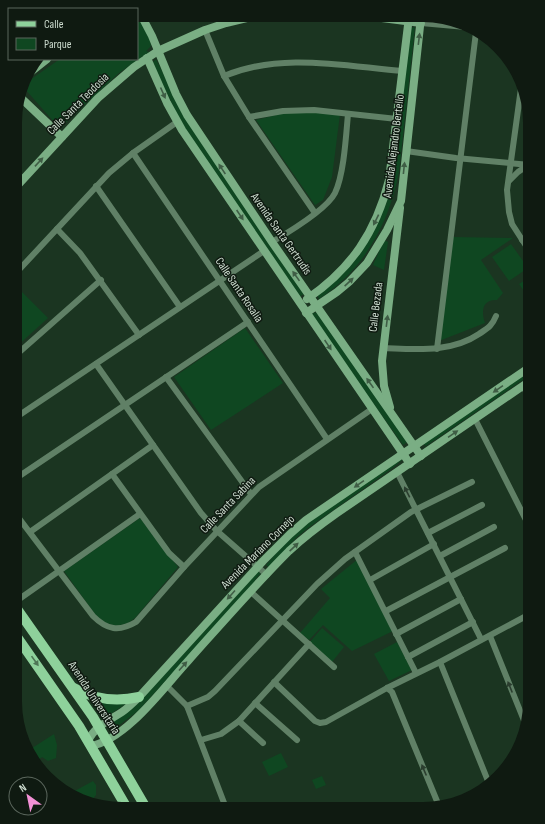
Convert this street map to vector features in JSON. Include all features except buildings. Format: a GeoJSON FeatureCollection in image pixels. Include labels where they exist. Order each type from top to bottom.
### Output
{"type":"FeatureCollection","features":[{"type":"Feature","properties":{"kind":"main road","name":"Avenida Santa Gertrudis"},"geometry":{"type":"LineString","coordinates":[[145,22],[186,115],[272,242],[421,456]]}},
{"type":"Feature","properties":{"kind":"main road","name":"Calle Santa Teodosia"},"geometry":{"type":"LineString","coordinates":[[22,180],[112,85],[158,51],[226,22]]}},
{"type":"Feature","properties":{"kind":"main road","name":"Avenida Alejandro Bertello"},"geometry":{"type":"LineString","coordinates":[[300,304],[330,282],[350,262],[366,240],[378,217],[385,198],[389,180],[409,22]]}},
{"type":"Feature","properties":{"kind":"main road","name":"Avenida Alejandro Bertello"},"geometry":{"type":"LineString","coordinates":[[306,313],[337,292],[367,263],[387,230],[401,201],[421,22]]}},
{"type":"Feature","properties":{"kind":"main road","name":"Avenida Santa Gertrudis"},"geometry":{"type":"LineString","coordinates":[[147,58],[177,122],[410,464]]}},
{"type":"Feature","properties":{"kind":"main road"},"geometry":{"type":"LineString","coordinates":[[24,101],[62,137]]}},
{"type":"Feature","properties":{"kind":"main road","name":"Calle Bezada"},"geometry":{"type":"LineString","coordinates":[[392,415],[384,386],[382,367],[401,201]]}},
{"type":"Feature","properties":{"kind":"main road","name":"Avenida Mariano Cornejo"},"geometry":{"type":"LineString","coordinates":[[523,371],[306,520],[257,567],[139,697],[127,708],[93,732],[90,744],[107,740],[139,715],[289,551],[309,534],[523,386]]}},
{"type":"Feature","properties":{"kind":"main road","name":"Avenida Universitaria"},"geometry":{"type":"LineString","coordinates":[[22,616],[99,727],[143,802]]}},
{"type":"Feature","properties":{"kind":"main road"},"geometry":{"type":"LineString","coordinates":[[22,644],[54,688],[90,744],[124,802]]}},
{"type":"Feature","properties":{"kind":"main road"},"geometry":{"type":"LineString","coordinates":[[72,687],[88,695],[104,699],[122,700],[139,697]]}},
{"type":"Feature","properties":{"kind":"main road"},"geometry":{"type":"LineString","coordinates":[[111,780],[118,773],[126,773]]}},
{"type":"Feature","properties":{"kind":"street"},"geometry":{"type":"LineString","coordinates":[[205,30],[224,76],[248,117],[315,213]]}},
{"type":"Feature","properties":{"kind":"street"},"geometry":{"type":"LineString","coordinates":[[437,349],[475,37]]}},
{"type":"Feature","properties":{"kind":"street"},"geometry":{"type":"LineString","coordinates":[[224,76],[256,66],[301,62],[327,63],[402,72]]}},
{"type":"Feature","properties":{"kind":"street"},"geometry":{"type":"LineString","coordinates":[[520,96],[508,181],[508,212],[512,224],[522,240]]}},
{"type":"Feature","properties":{"kind":"street"},"geometry":{"type":"LineString","coordinates":[[248,117],[296,110],[314,110],[397,119]]}},
{"type":"Feature","properties":{"kind":"street"},"geometry":{"type":"LineString","coordinates":[[272,242],[315,213],[325,205],[334,194],[339,183],[344,154],[348,114]]}},
{"type":"Feature","properties":{"kind":"street"},"geometry":{"type":"LineString","coordinates":[[22,267],[109,173],[133,153],[177,122]]}},
{"type":"Feature","properties":{"kind":"street"},"geometry":{"type":"LineString","coordinates":[[406,151],[523,165]]}},
{"type":"Feature","properties":{"kind":"street","name":"Calle Santa Rosalia"},"geometry":{"type":"LineString","coordinates":[[133,153],[327,439]]}},
{"type":"Feature","properties":{"kind":"street"},"geometry":{"type":"LineString","coordinates":[[508,181],[523,169]]}},
{"type":"Feature","properties":{"kind":"street"},"geometry":{"type":"LineString","coordinates":[[96,186],[180,307]]}},
{"type":"Feature","properties":{"kind":"street"},"geometry":{"type":"LineString","coordinates":[[57,229],[80,253],[101,280],[139,335]]}},
{"type":"Feature","properties":{"kind":"street"},"geometry":{"type":"LineString","coordinates":[[22,414],[264,251]]}},
{"type":"Feature","properties":{"kind":"street"},"geometry":{"type":"LineString","coordinates":[[22,350],[101,280]]}},
{"type":"Feature","properties":{"kind":"street"},"geometry":{"type":"LineString","coordinates":[[383,348],[437,349],[459,344],[475,337],[492,325],[496,316]]}},
{"type":"Feature","properties":{"kind":"street"},"geometry":{"type":"LineString","coordinates":[[22,474],[248,322]]}},
{"type":"Feature","properties":{"kind":"street"},"geometry":{"type":"LineString","coordinates":[[96,364],[201,512],[217,531],[267,575]]}},
{"type":"Feature","properties":{"kind":"street"},"geometry":{"type":"LineString","coordinates":[[166,377],[251,494]]}},
{"type":"Feature","properties":{"kind":"street","name":"Calle Santa Sabina"},"geometry":{"type":"LineString","coordinates":[[59,570],[93,616],[100,623],[108,627],[118,629],[128,627],[136,622],[251,494],[327,439],[372,409]]}},
{"type":"Feature","properties":{"kind":"street"},"geometry":{"type":"LineString","coordinates":[[475,419],[523,514]]}},
{"type":"Feature","properties":{"kind":"street"},"geometry":{"type":"LineString","coordinates":[[30,532],[153,445]]}},
{"type":"Feature","properties":{"kind":"street"},"geometry":{"type":"LineString","coordinates":[[398,472],[481,639]]}},
{"type":"Feature","properties":{"kind":"street"},"geometry":{"type":"LineString","coordinates":[[112,474],[169,553],[184,567]]}},
{"type":"Feature","properties":{"kind":"street"},"geometry":{"type":"LineString","coordinates":[[187,706],[208,698],[317,584],[355,552],[416,510],[472,482]]}},
{"type":"Feature","properties":{"kind":"street"},"geometry":{"type":"LineString","coordinates":[[428,533],[482,505]]}},
{"type":"Feature","properties":{"kind":"street"},"geometry":{"type":"LineString","coordinates":[[22,597],[140,514]]}},
{"type":"Feature","properties":{"kind":"street"},"geometry":{"type":"LineString","coordinates":[[22,522],[59,570]]}},
{"type":"Feature","properties":{"kind":"street"},"geometry":{"type":"LineString","coordinates":[[440,556],[494,527]]}},
{"type":"Feature","properties":{"kind":"street"},"geometry":{"type":"LineString","coordinates":[[370,580],[434,544]]}},
{"type":"Feature","properties":{"kind":"street"},"geometry":{"type":"LineString","coordinates":[[386,611],[505,548]]}},
{"type":"Feature","properties":{"kind":"street"},"geometry":{"type":"LineString","coordinates":[[355,552],[416,673]]}},
{"type":"Feature","properties":{"kind":"street"},"geometry":{"type":"LineString","coordinates":[[251,592],[334,667]]}},
{"type":"Feature","properties":{"kind":"street"},"geometry":{"type":"LineString","coordinates":[[396,634],[461,600]]}},
{"type":"Feature","properties":{"kind":"street"},"geometry":{"type":"LineString","coordinates":[[274,682],[311,717],[320,723],[326,722],[387,688],[523,618]]}},
{"type":"Feature","properties":{"kind":"street"},"geometry":{"type":"LineString","coordinates":[[408,657],[473,622]]}},
{"type":"Feature","properties":{"kind":"street"},"geometry":{"type":"LineString","coordinates":[[490,636],[522,715]]}},
{"type":"Feature","properties":{"kind":"street"},"geometry":{"type":"LineString","coordinates":[[201,740],[221,734],[239,721],[308,644]]}},
{"type":"Feature","properties":{"kind":"street"},"geometry":{"type":"LineString","coordinates":[[440,662],[487,778]]}},
{"type":"Feature","properties":{"kind":"street"},"geometry":{"type":"LineString","coordinates":[[166,685],[187,706],[224,802]]}},
{"type":"Feature","properties":{"kind":"street"},"geometry":{"type":"LineString","coordinates":[[387,688],[392,692],[437,801]]}},
{"type":"Feature","properties":{"kind":"street"},"geometry":{"type":"LineString","coordinates":[[255,703],[297,740]]}},
{"type":"Feature","properties":{"kind":"street"},"geometry":{"type":"LineString","coordinates":[[239,721],[263,743]]}},
{"type":"Feature","properties":{"kind":"green space"},"geometry":{"type":"Polygon","coordinates":[[[138,22],[141,22],[150,40],[151,46],[146,51],[149,52],[138,60],[138,22]]]}},
{"type":"Feature","properties":{"kind":"green space"},"geometry":{"type":"Polygon","coordinates":[[[415,27],[399,172],[389,209],[372,244],[361,260],[335,287],[319,299],[317,294],[371,234],[386,204],[393,174],[409,28],[415,27]]]}},
{"type":"Feature","properties":{"kind":"green space"},"geometry":{"type":"Polygon","coordinates":[[[156,59],[188,123],[304,294],[299,297],[181,122],[152,63],[156,59]]]}},
{"type":"Feature","properties":{"kind":"green space"},"geometry":{"type":"Polygon","coordinates":[[[59,60],[138,60],[119,73],[62,126],[55,123],[27,91],[32,78],[59,60]]]}},
{"type":"Feature","properties":{"kind":"green space"},"geometry":{"type":"Polygon","coordinates":[[[315,111],[340,114],[332,177],[323,200],[315,205],[256,120],[284,113],[315,111]]]}},
{"type":"Feature","properties":{"kind":"green space"},"geometry":{"type":"Polygon","coordinates":[[[453,237],[513,238],[481,260],[503,293],[497,300],[488,302],[484,307],[483,315],[485,323],[439,341],[453,237]]]}},
{"type":"Feature","properties":{"kind":"green space"},"geometry":{"type":"Polygon","coordinates":[[[384,240],[388,242],[384,270],[373,265],[384,240]]]}},
{"type":"Feature","properties":{"kind":"green space"},"geometry":{"type":"Polygon","coordinates":[[[511,244],[523,261],[523,271],[509,281],[492,257],[511,244]]]}},
{"type":"Feature","properties":{"kind":"green space"},"geometry":{"type":"Polygon","coordinates":[[[523,281],[523,290],[519,284],[523,281]]]}},
{"type":"Feature","properties":{"kind":"green space"},"geometry":{"type":"Polygon","coordinates":[[[22,292],[48,318],[22,342],[22,292]]]}},
{"type":"Feature","properties":{"kind":"green space"},"geometry":{"type":"Polygon","coordinates":[[[318,312],[407,442],[403,445],[311,316],[313,313],[318,312]]]}},
{"type":"Feature","properties":{"kind":"green space"},"geometry":{"type":"Polygon","coordinates":[[[245,328],[283,383],[211,430],[174,377],[245,328]]]}},
{"type":"Feature","properties":{"kind":"green space"},"geometry":{"type":"Polygon","coordinates":[[[523,372],[523,380],[426,446],[422,443],[523,372]]]}},
{"type":"Feature","properties":{"kind":"green space"},"geometry":{"type":"Polygon","coordinates":[[[400,457],[402,460],[390,470],[296,538],[270,568],[266,565],[291,535],[400,457]]]}},
{"type":"Feature","properties":{"kind":"green space"},"geometry":{"type":"Polygon","coordinates":[[[140,518],[178,567],[135,618],[128,623],[117,626],[106,623],[97,617],[64,571],[140,518]]]}},
{"type":"Feature","properties":{"kind":"green space"},"geometry":{"type":"Polygon","coordinates":[[[358,559],[393,631],[352,651],[323,625],[309,640],[300,633],[330,598],[321,589],[358,559]]]}},
{"type":"Feature","properties":{"kind":"green space"},"geometry":{"type":"Polygon","coordinates":[[[258,571],[261,573],[255,580],[254,584],[138,711],[114,729],[111,723],[258,571]]]}},
{"type":"Feature","properties":{"kind":"green space"},"geometry":{"type":"Polygon","coordinates":[[[322,628],[344,647],[332,662],[310,642],[322,628]]]}},
{"type":"Feature","properties":{"kind":"green space"},"geometry":{"type":"Polygon","coordinates":[[[397,642],[412,670],[389,681],[374,654],[397,642]]]}},
{"type":"Feature","properties":{"kind":"green space"},"geometry":{"type":"Polygon","coordinates":[[[88,698],[130,701],[102,720],[88,698]]]}},
{"type":"Feature","properties":{"kind":"green space"},"geometry":{"type":"Polygon","coordinates":[[[54,734],[57,745],[56,758],[48,761],[42,757],[40,759],[33,747],[54,734]]]}},
{"type":"Feature","properties":{"kind":"green space"},"geometry":{"type":"Polygon","coordinates":[[[281,753],[288,767],[269,776],[262,762],[281,753]]]}},
{"type":"Feature","properties":{"kind":"green space"},"geometry":{"type":"Polygon","coordinates":[[[322,776],[326,785],[316,789],[312,780],[322,776]]]}},
{"type":"Feature","properties":{"kind":"green space"},"geometry":{"type":"Polygon","coordinates":[[[93,781],[96,785],[96,795],[94,798],[76,790],[93,781]]]}}]}
